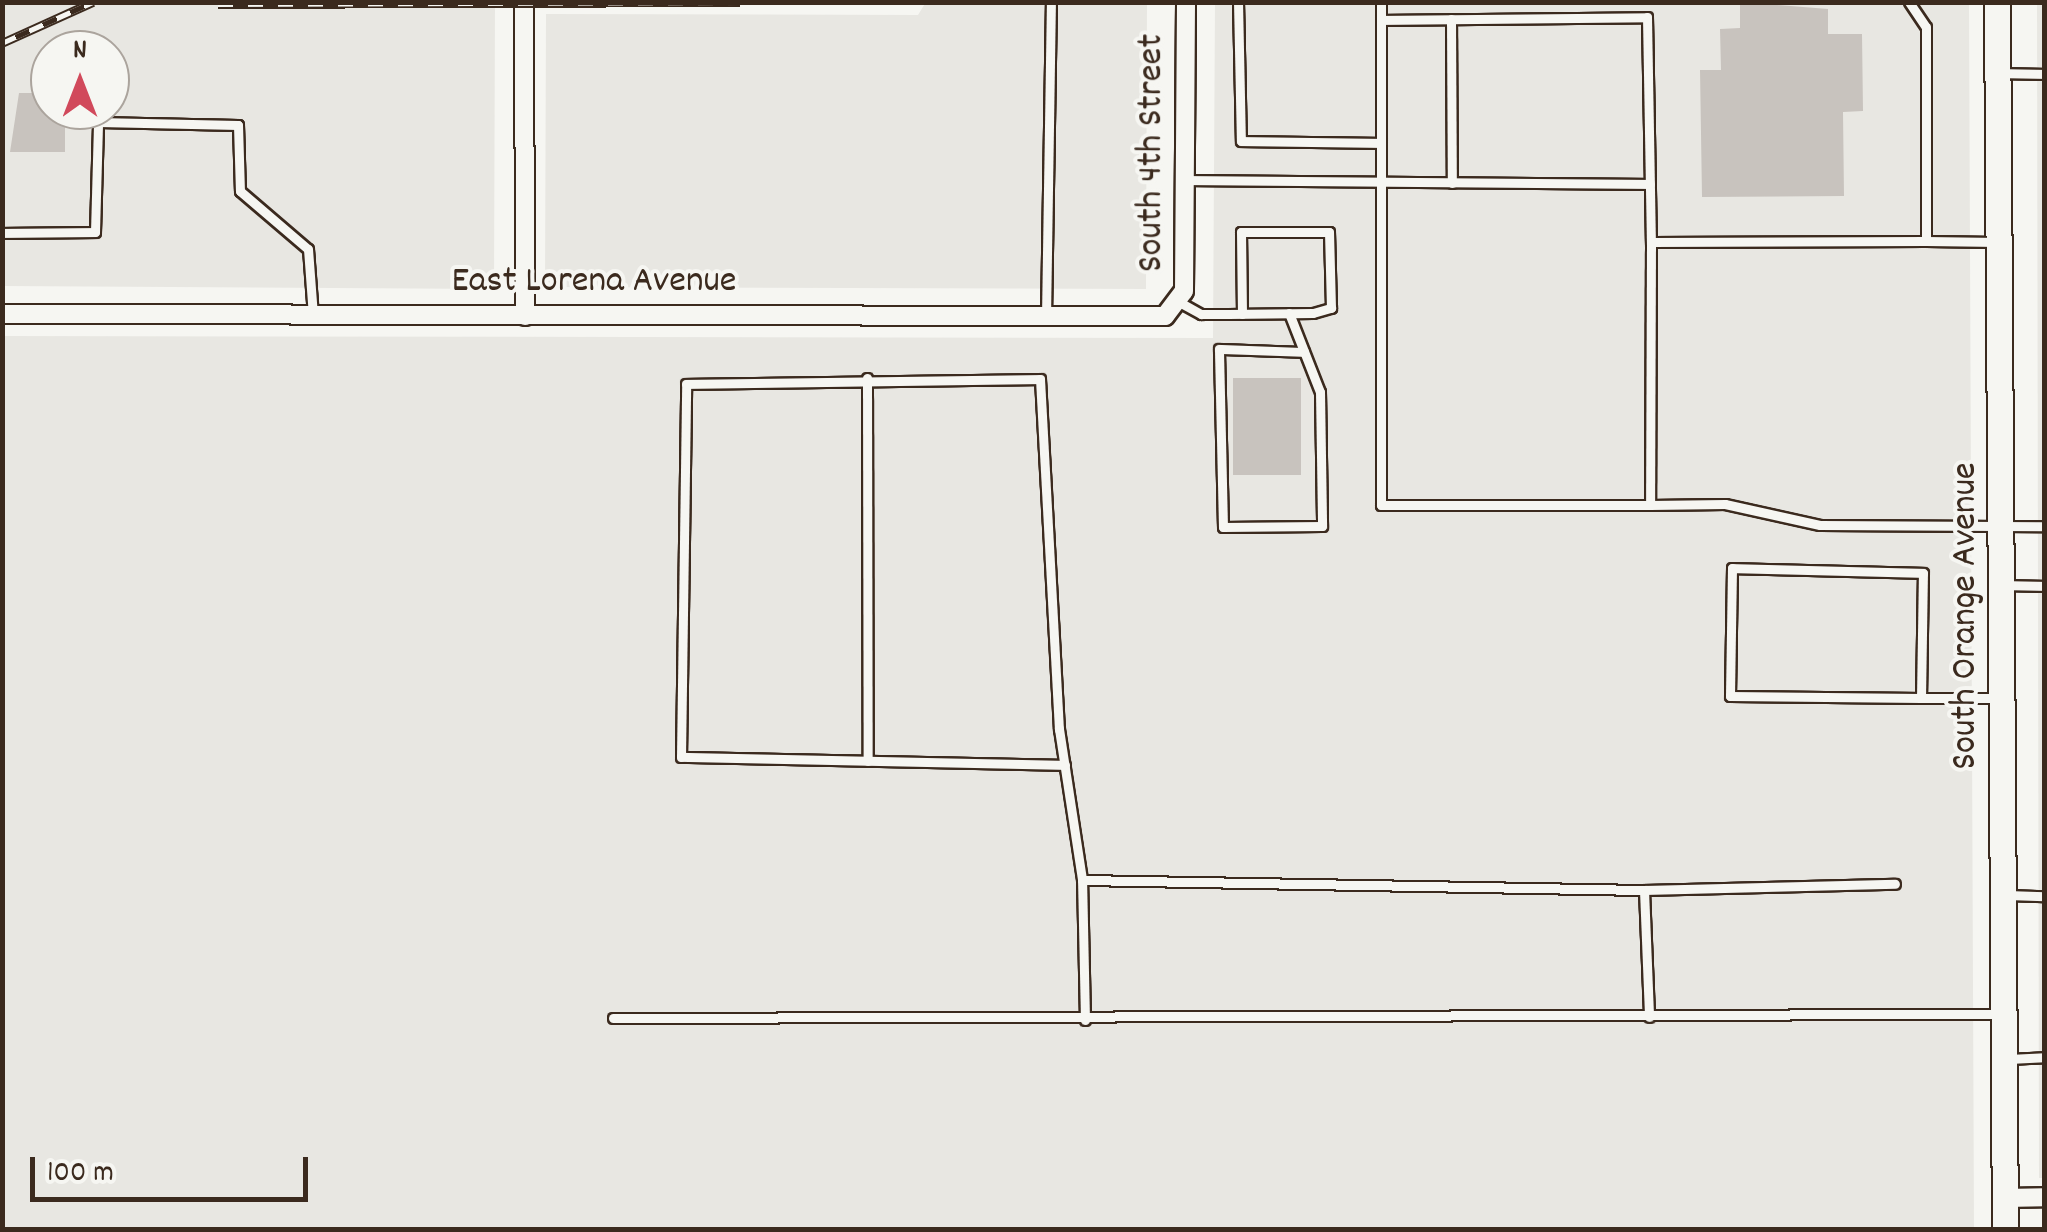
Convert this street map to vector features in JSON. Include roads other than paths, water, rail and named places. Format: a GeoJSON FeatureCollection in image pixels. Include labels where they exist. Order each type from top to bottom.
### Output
{"type":"FeatureCollection","features":[{"type":"Feature","properties":{"kind":"street"},"geometry":{"type":"LineString","coordinates":[[524,2],[525,316]]}},
{"type":"Feature","properties":{"kind":"street","name":"South 4th Street"},"geometry":{"type":"LineString","coordinates":[[1180,304],[1186,2]]}},
{"type":"Feature","properties":{"kind":"street","name":"South Orange Avenue"},"geometry":{"type":"LineString","coordinates":[[1997,2],[2007,896],[2005,1230]]}},
{"type":"Feature","properties":{"kind":"street","name":"East Lorena Avenue"},"geometry":{"type":"LineString","coordinates":[[2,314],[1165,316],[1180,304]]}},
{"type":"Feature","properties":{"kind":"street"},"geometry":{"type":"LineString","coordinates":[[2005,1198],[2044,1198]]}},
{"type":"Feature","properties":{"kind":"lane"},"geometry":{"type":"LineString","coordinates":[[1046,317],[1050,2]]}},
{"type":"Feature","properties":{"kind":"lane"},"geometry":{"type":"LineString","coordinates":[[1238,2],[1240,140],[1381,143]]}},
{"type":"Feature","properties":{"kind":"lane"},"geometry":{"type":"LineString","coordinates":[[1380,2],[1381,505],[1725,504],[1820,526],[2044,526]]}},
{"type":"Feature","properties":{"kind":"lane"},"geometry":{"type":"LineString","coordinates":[[1909,2],[1926,27],[1926,241]]}},
{"type":"Feature","properties":{"kind":"lane"},"geometry":{"type":"LineString","coordinates":[[1381,20],[1647,16],[1650,505]]}},
{"type":"Feature","properties":{"kind":"lane"},"geometry":{"type":"LineString","coordinates":[[1450,19],[1452,183]]}},
{"type":"Feature","properties":{"kind":"lane"},"geometry":{"type":"LineString","coordinates":[[1996,73],[2044,74]]}},
{"type":"Feature","properties":{"kind":"lane"},"geometry":{"type":"LineString","coordinates":[[2,233],[96,232],[98,122],[238,124],[240,191],[308,249],[313,315]]}},
{"type":"Feature","properties":{"kind":"lane"},"geometry":{"type":"LineString","coordinates":[[1185,180],[1650,184]]}},
{"type":"Feature","properties":{"kind":"lane"},"geometry":{"type":"LineString","coordinates":[[1180,304],[1201,314],[1242,314],[1289,313],[1330,308],[1329,232],[1241,232],[1242,314]]}},
{"type":"Feature","properties":{"kind":"lane"},"geometry":{"type":"LineString","coordinates":[[1651,242],[2002,242]]}},
{"type":"Feature","properties":{"kind":"lane"},"geometry":{"type":"LineString","coordinates":[[1289,313],[1320,392],[1322,526],[1223,527],[1219,348],[1304,352]]}},
{"type":"Feature","properties":{"kind":"lane"},"geometry":{"type":"LineString","coordinates":[[867,378],[868,760]]}},
{"type":"Feature","properties":{"kind":"lane"},"geometry":{"type":"LineString","coordinates":[[1064,765],[681,756],[686,384],[867,378],[1040,379],[1064,765],[1082,880],[1085,1020]]}},
{"type":"Feature","properties":{"kind":"lane"},"geometry":{"type":"LineString","coordinates":[[1921,698],[1923,573],[1732,568],[1730,696],[1921,698],[2005,698]]}},
{"type":"Feature","properties":{"kind":"lane"},"geometry":{"type":"LineString","coordinates":[[2004,585],[2044,586]]}},
{"type":"Feature","properties":{"kind":"lane"},"geometry":{"type":"LineString","coordinates":[[1082,880],[1644,890],[1894,884]]}},
{"type":"Feature","properties":{"kind":"lane"},"geometry":{"type":"LineString","coordinates":[[1644,890],[1648,1017]]}},
{"type":"Feature","properties":{"kind":"lane"},"geometry":{"type":"LineString","coordinates":[[2007,896],[2044,896]]}},
{"type":"Feature","properties":{"kind":"lane"},"geometry":{"type":"LineString","coordinates":[[614,1018],[1085,1020],[2006,1014]]}},
{"type":"Feature","properties":{"kind":"lane"},"geometry":{"type":"LineString","coordinates":[[2006,1059],[2044,1057]]}},
{"type":"Feature","properties":{"kind":"railway"},"geometry":{"type":"LineString","coordinates":[[2,43],[93,2]]}},
{"type":"Feature","properties":{"kind":"railway"},"geometry":{"type":"LineString","coordinates":[[218,4],[740,2]]}}]}
